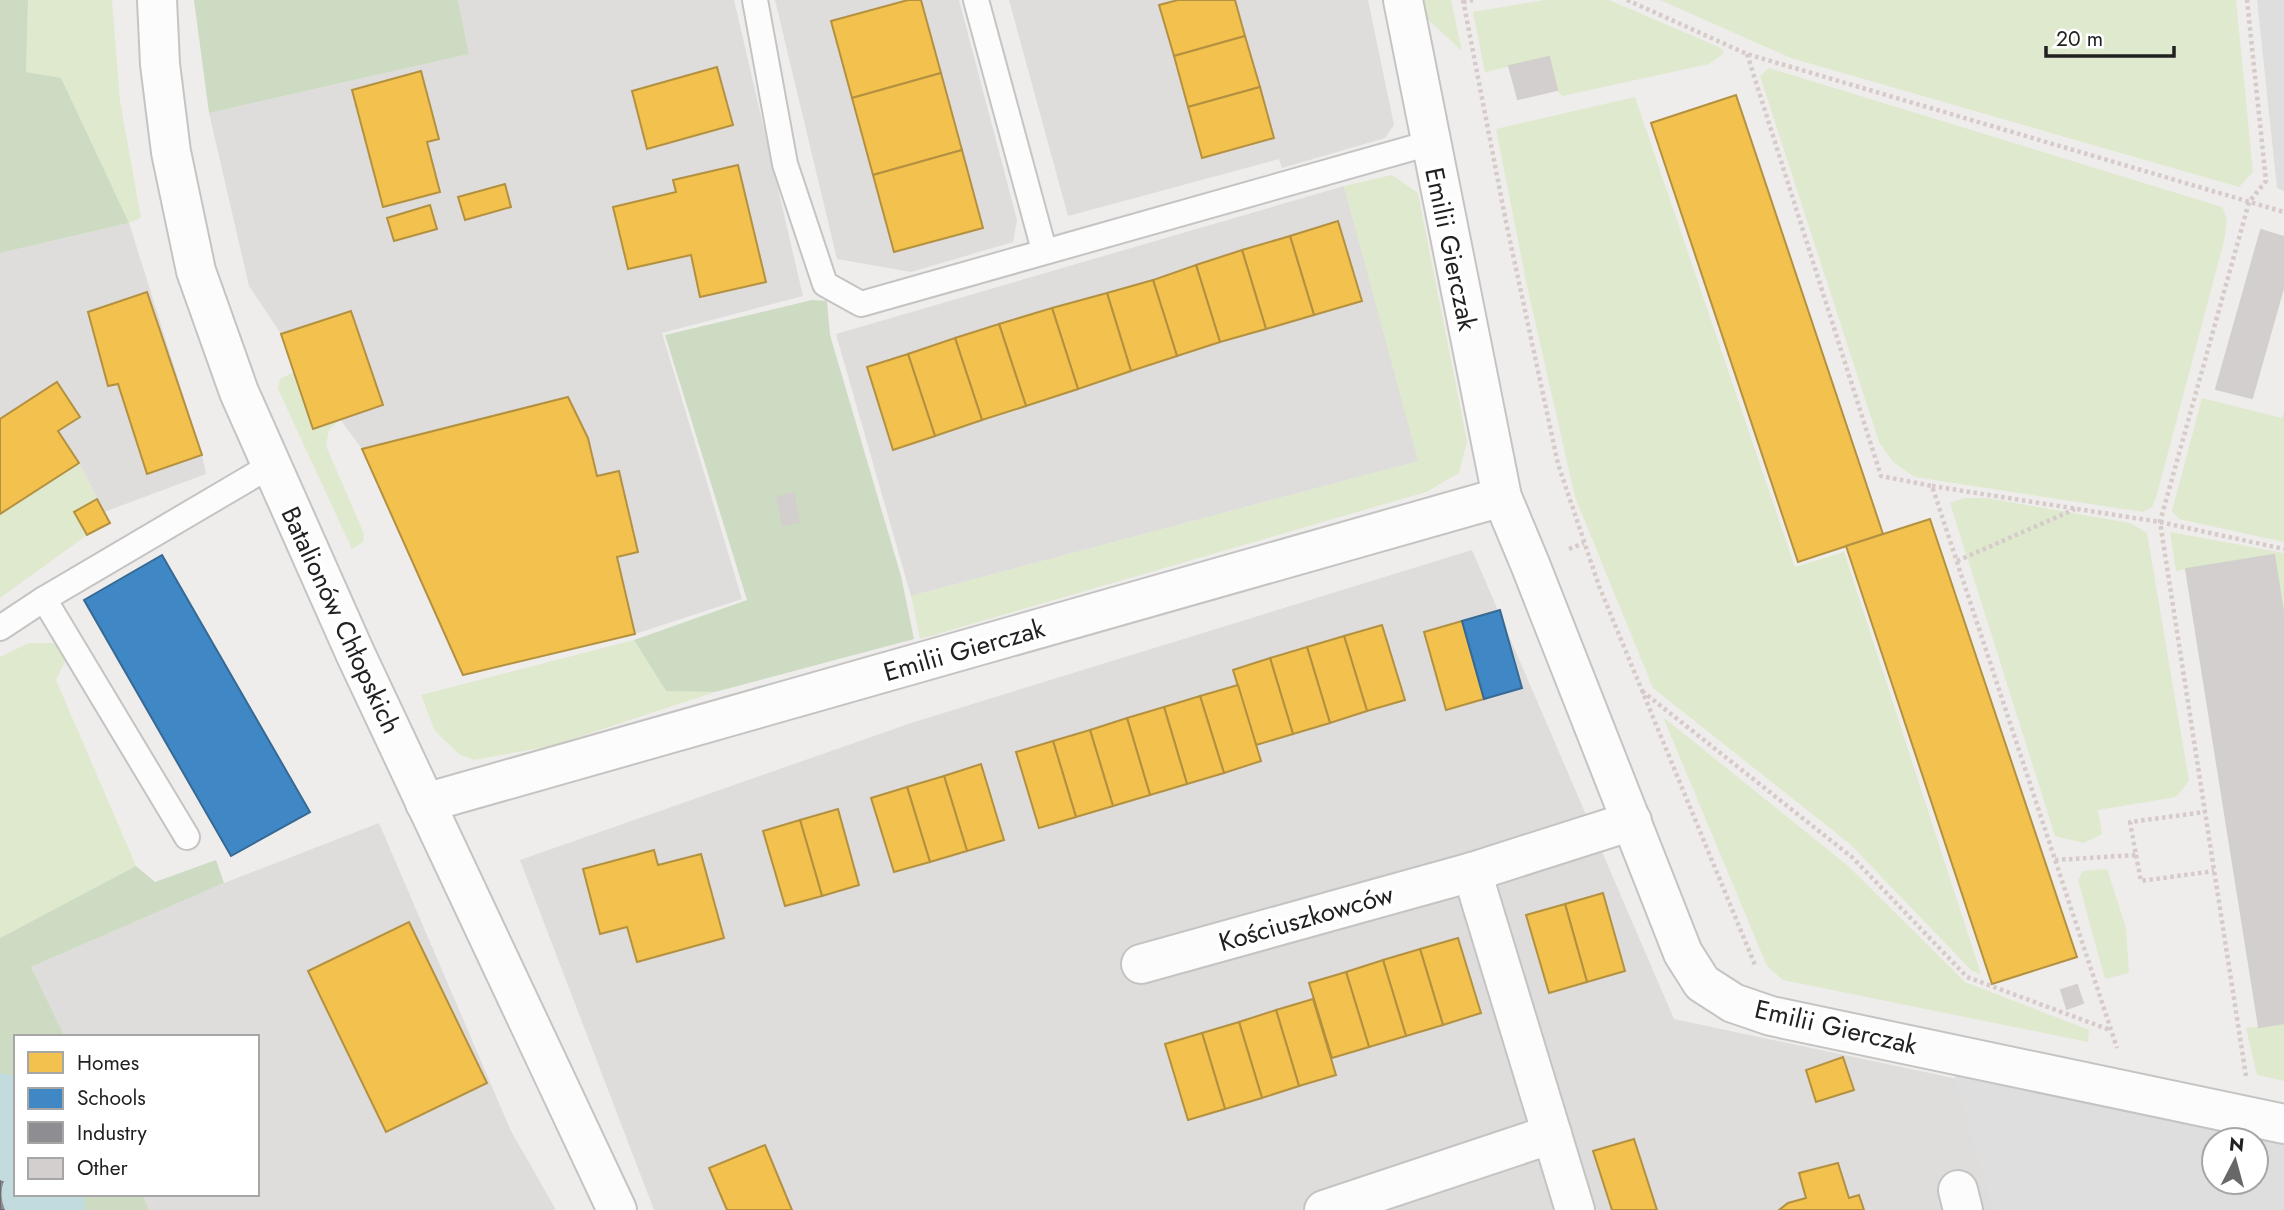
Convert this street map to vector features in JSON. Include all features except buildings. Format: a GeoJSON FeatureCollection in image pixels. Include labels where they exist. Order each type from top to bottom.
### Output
{"type":"FeatureCollection","features":[{"type":"Feature","properties":{"kind":"street","name":"Batalionów Chłopskich"},"geometry":{"type":"LineString","coordinates":[[158,0],[160,64],[171,152],[196,271],[239,392],[270,466],[425,803],[617,1210]]}},
{"type":"Feature","properties":{"kind":"street","name":"Emilii Gierczak"},"geometry":{"type":"LineString","coordinates":[[1403,0],[1502,497],[1684,953],[1702,983],[1733,1003],[1771,1016],[2284,1124]]}},
{"type":"Feature","properties":{"kind":"street","name":"Emilii Gierczak"},"geometry":{"type":"LineString","coordinates":[[425,803],[1502,497]]}},
{"type":"Feature","properties":{"kind":"street","name":"Kościuszkowców"},"geometry":{"type":"LineString","coordinates":[[1141,964],[1472,872],[1632,821]]}},
{"type":"Feature","properties":{"kind":"street"},"geometry":{"type":"LineString","coordinates":[[1472,872],[1575,1210]]}},
{"type":"Feature","properties":{"kind":"street"},"geometry":{"type":"LineString","coordinates":[[1324,1210],[1552,1134]]}},
{"type":"Feature","properties":{"kind":"lane"},"geometry":{"type":"LineString","coordinates":[[755,0],[785,164],[825,284],[861,304],[1044,250],[1430,143]]}},
{"type":"Feature","properties":{"kind":"lane"},"geometry":{"type":"LineString","coordinates":[[976,0],[1044,250]]}},
{"type":"Feature","properties":{"kind":"lane"},"geometry":{"type":"LineString","coordinates":[[0,628],[44,599],[270,466]]}},
{"type":"Feature","properties":{"kind":"lane"},"geometry":{"type":"LineString","coordinates":[[44,599],[187,837]]}},
{"type":"Feature","properties":{"kind":"path"},"geometry":{"type":"LineString","coordinates":[[1473,0],[1463,1],[1506,222],[1558,464],[1599,586],[1756,970]]}},
{"type":"Feature","properties":{"kind":"path"},"geometry":{"type":"LineString","coordinates":[[1627,0],[1747,54],[2284,212]]}},
{"type":"Feature","properties":{"kind":"path"},"geometry":{"type":"LineString","coordinates":[[2247,0],[2266,181],[2249,202],[2160,522],[2247,1086]]}},
{"type":"Feature","properties":{"kind":"path"},"geometry":{"type":"LineString","coordinates":[[1747,54],[1881,476],[2160,522],[2284,549]]}},
{"type":"Feature","properties":{"kind":"path"},"geometry":{"type":"LineString","coordinates":[[1932,486],[2118,1052]]}},
{"type":"Feature","properties":{"kind":"path"},"geometry":{"type":"LineString","coordinates":[[1957,561],[2077,508]]}},
{"type":"Feature","properties":{"kind":"path"},"geometry":{"type":"LineString","coordinates":[[1642,691],[1853,858],[1967,977],[2111,1030]]}},
{"type":"Feature","properties":{"kind":"path"},"geometry":{"type":"LineString","coordinates":[[2204,812],[2130,822],[2141,881],[2214,871]]}},
{"type":"Feature","properties":{"kind":"path"},"geometry":{"type":"LineString","coordinates":[[2055,860],[2136,855]]}},
{"type":"Feature","properties":{"kind":"shaded area"},"geometry":{"type":"Polygon","coordinates":[[[458,0],[734,0],[803,296],[662,333],[742,599],[635,634],[463,675],[362,449],[340,419],[313,429],[281,334],[249,286],[209,113],[469,54],[458,0]]]}},
{"type":"Feature","properties":{"kind":"shaded area"},"geometry":{"type":"Polygon","coordinates":[[[775,0],[959,0],[1017,220],[1013,242],[911,272],[837,259],[775,0]]]}},
{"type":"Feature","properties":{"kind":"shaded area"},"geometry":{"type":"Polygon","coordinates":[[[1009,0],[1368,0],[1394,125],[1385,138],[1282,168],[1279,159],[1068,216],[1009,0]]]}},
{"type":"Feature","properties":{"kind":"shaded area"},"geometry":{"type":"Polygon","coordinates":[[[2257,0],[2284,0],[2284,191],[2277,188],[2257,0]]]}},
{"type":"Feature","properties":{"kind":"shaded area"},"geometry":{"type":"Polygon","coordinates":[[[1344,186],[1419,461],[911,596],[836,334],[1344,186]]]}},
{"type":"Feature","properties":{"kind":"shaded area"},"geometry":{"type":"Polygon","coordinates":[[[129,223],[206,474],[104,512],[79,463],[58,431],[80,417],[0,419],[0,253],[129,223]]]}},
{"type":"Feature","properties":{"kind":"shaded area"},"geometry":{"type":"Polygon","coordinates":[[[1472,550],[1674,1019],[2200,1130],[2200,1196],[2270,1196],[2284,1210],[654,1210],[520,860],[911,723],[1472,550]]]}},
{"type":"Feature","properties":{"kind":"shaded area"},"geometry":{"type":"Polygon","coordinates":[[[379,823],[511,1131],[556,1210],[149,1210],[143,1196],[259,1196],[259,1035],[64,1035],[31,967],[224,883],[379,823]]]}},
{"type":"Feature","properties":{"kind":"shaded area"},"geometry":{"type":"Polygon","coordinates":[[[1948,1053],[2284,1124],[2284,1210],[1993,1210],[1948,1053]]]}},
{"type":"Feature","properties":{"kind":"green space"},"geometry":{"type":"Polygon","coordinates":[[[0,0],[28,0],[26,72],[61,78],[129,223],[0,253],[0,0]]]}},
{"type":"Feature","properties":{"kind":"green space"},"geometry":{"type":"Polygon","coordinates":[[[28,0],[112,0],[120,101],[141,218],[129,223],[61,79],[26,72],[28,0]]]}},
{"type":"Feature","properties":{"kind":"green space"},"geometry":{"type":"Polygon","coordinates":[[[194,0],[458,0],[469,54],[209,113],[194,0]]]}},
{"type":"Feature","properties":{"kind":"green space"},"geometry":{"type":"Polygon","coordinates":[[[1420,0],[1451,0],[1462,51],[1422,14],[1420,0]]]}},
{"type":"Feature","properties":{"kind":"green space"},"geometry":{"type":"Polygon","coordinates":[[[1544,0],[1609,0],[1721,48],[1724,53],[1709,64],[1562,96],[1557,90],[1549,57],[1485,72],[1473,12],[1544,0]]]}},
{"type":"Feature","properties":{"kind":"green space"},"geometry":{"type":"Polygon","coordinates":[[[1660,0],[2236,0],[2253,172],[2239,187],[1791,58],[1660,0]]]}},
{"type":"Feature","properties":{"kind":"green space"},"geometry":{"type":"Polygon","coordinates":[[[1769,68],[2222,207],[2227,219],[2224,241],[2152,507],[2143,512],[1915,477],[1893,462],[1879,442],[1760,76],[1769,68]]]}},
{"type":"Feature","properties":{"kind":"green space"},"geometry":{"type":"Polygon","coordinates":[[[1635,97],[1795,567],[1844,552],[1981,974],[1972,971],[1850,844],[1653,688],[1575,497],[1527,286],[1496,129],[1635,97]]]}},
{"type":"Feature","properties":{"kind":"green space"},"geometry":{"type":"Polygon","coordinates":[[[1392,175],[1418,193],[1467,441],[1459,473],[1426,492],[920,639],[911,596],[1418,461],[1344,186],[1392,175]]]}},
{"type":"Feature","properties":{"kind":"green space"},"geometry":{"type":"Polygon","coordinates":[[[812,300],[827,301],[830,335],[901,576],[914,639],[715,692],[666,691],[634,640],[747,600],[665,335],[812,300]]]}},
{"type":"Feature","properties":{"kind":"green space"},"geometry":{"type":"Polygon","coordinates":[[[294,372],[313,428],[340,419],[329,430],[326,446],[364,534],[363,542],[352,549],[278,389],[280,379],[294,372]]]}},
{"type":"Feature","properties":{"kind":"green space"},"geometry":{"type":"Polygon","coordinates":[[[2202,398],[2282,418],[2284,412],[2284,542],[2179,519],[2172,511],[2202,398]]]}},
{"type":"Feature","properties":{"kind":"green space"},"geometry":{"type":"Polygon","coordinates":[[[79,463],[97,499],[75,512],[87,535],[0,598],[0,514],[79,463]]]}},
{"type":"Feature","properties":{"kind":"green space"},"geometry":{"type":"Polygon","coordinates":[[[1964,498],[1987,498],[2130,523],[2147,533],[2189,781],[2176,797],[2098,810],[2102,834],[2084,843],[2055,836],[1950,503],[1964,498]]]}},
{"type":"Feature","properties":{"kind":"green space"},"geometry":{"type":"Polygon","coordinates":[[[2170,532],[2284,553],[2284,618],[2274,555],[2176,571],[2170,532]]]}},
{"type":"Feature","properties":{"kind":"green space"},"geometry":{"type":"Polygon","coordinates":[[[634,640],[666,691],[715,692],[551,746],[474,760],[459,754],[435,731],[421,695],[634,640]]]}},
{"type":"Feature","properties":{"kind":"green space"},"geometry":{"type":"Polygon","coordinates":[[[29,643],[55,643],[67,657],[56,680],[136,866],[0,938],[0,657],[29,643]]]}},
{"type":"Feature","properties":{"kind":"green space"},"geometry":{"type":"Polygon","coordinates":[[[1663,717],[1847,865],[1965,982],[2089,1030],[2088,1042],[1783,980],[1767,966],[1663,717]]]}},
{"type":"Feature","properties":{"kind":"green space"},"geometry":{"type":"Polygon","coordinates":[[[216,860],[224,883],[31,967],[64,1035],[14,1035],[14,1196],[143,1196],[149,1210],[19,1210],[0,1176],[0,938],[136,866],[155,882],[216,860]]]}},
{"type":"Feature","properties":{"kind":"green space"},"geometry":{"type":"Polygon","coordinates":[[[2107,869],[2126,928],[2129,973],[2105,979],[2078,880],[2083,871],[2107,869]]]}},
{"type":"Feature","properties":{"kind":"green space"},"geometry":{"type":"Polygon","coordinates":[[[2284,1023],[2284,1081],[2257,1075],[2246,1028],[2284,1023]]]}},
{"type":"Feature","properties":{"kind":"waterway"},"geometry":{"type":"LineString","coordinates":[[0,1112],[14,1141]]}},
{"type":"Feature","properties":{"kind":"waterway"},"geometry":{"type":"LineString","coordinates":[[41,1196],[47,1210]]}}]}
